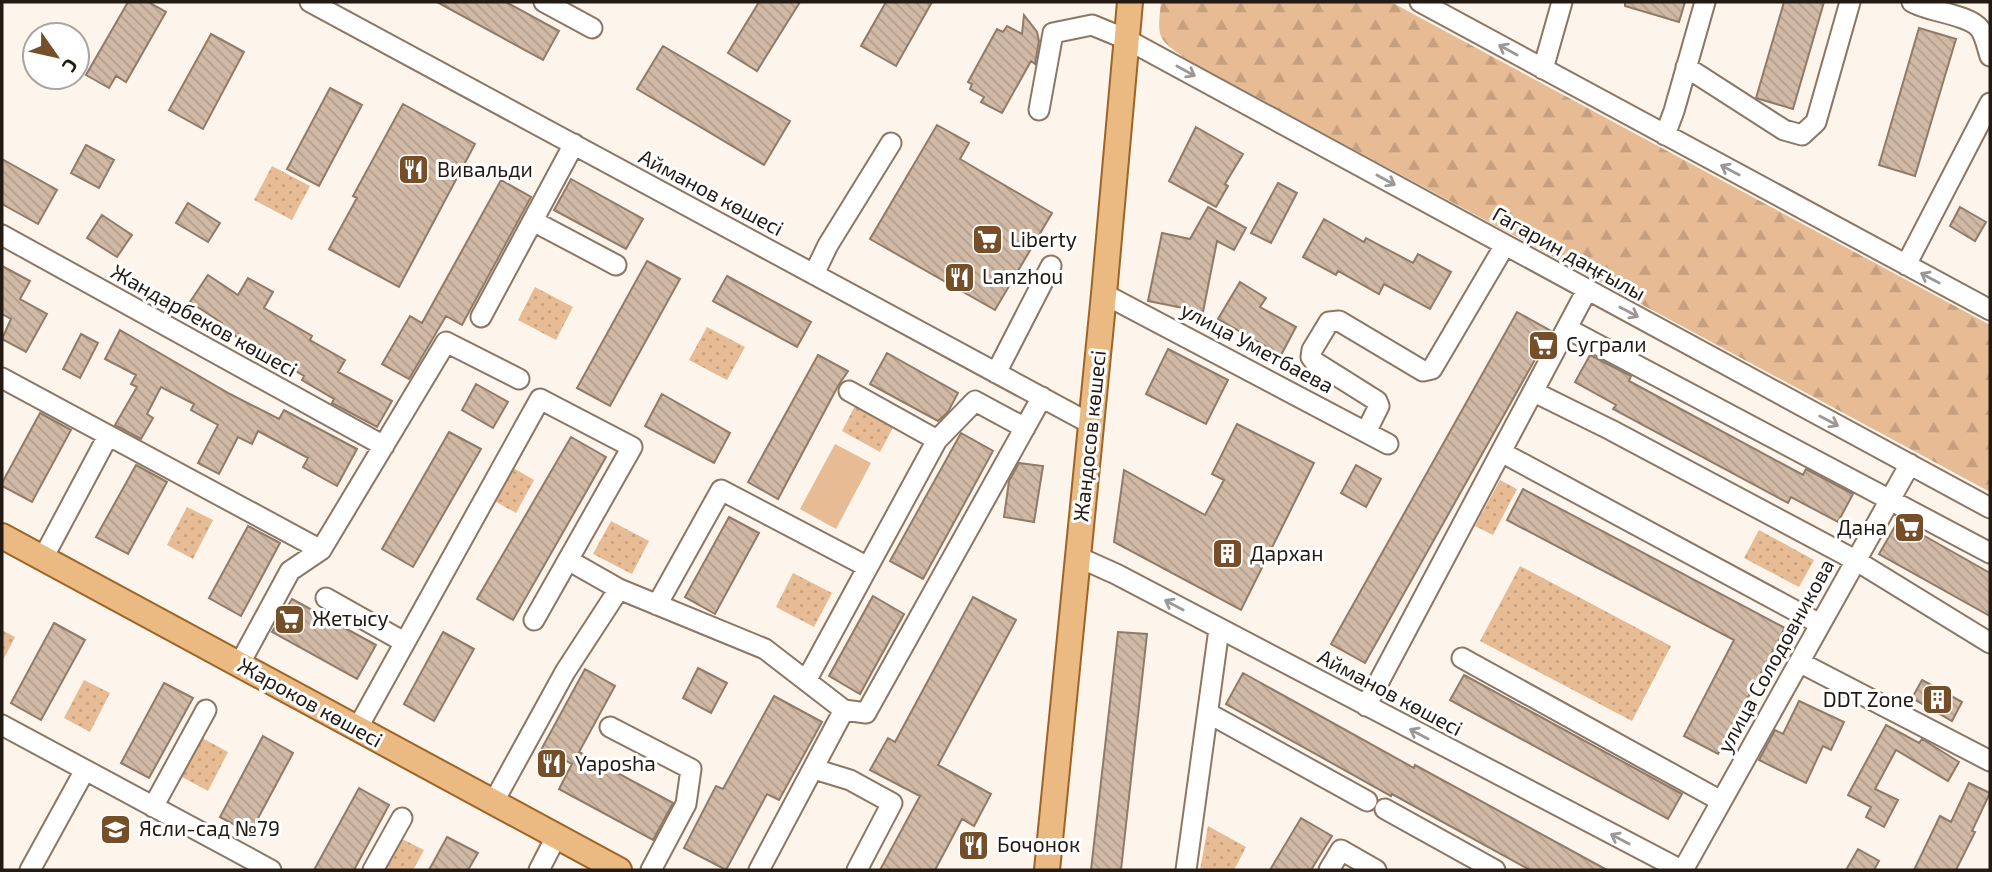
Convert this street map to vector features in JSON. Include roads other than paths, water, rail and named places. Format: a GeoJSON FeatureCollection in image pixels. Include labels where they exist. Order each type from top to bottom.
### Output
{"type":"FeatureCollection","features":[{"type":"Feature","properties":{"kind":"main road","name":"Жандосов көшесі"},"geometry":{"type":"LineString","coordinates":[[1047,870],[1130,2]]}},
{"type":"Feature","properties":{"kind":"main road","name":"Жароков көшесі"},"geometry":{"type":"LineString","coordinates":[[2,536],[556,837],[584,862],[619,870]]}},
{"type":"Feature","properties":{"kind":"street","name":"Айманов көшесі"},"geometry":{"type":"LineString","coordinates":[[310,2],[1091,424]]}},
{"type":"Feature","properties":{"kind":"street"},"geometry":{"type":"LineString","coordinates":[[544,2],[592,28]]}},
{"type":"Feature","properties":{"kind":"street"},"geometry":{"type":"LineString","coordinates":[[1420,2],[1990,310]]}},
{"type":"Feature","properties":{"kind":"street"},"geometry":{"type":"LineString","coordinates":[[1543,69],[1562,2]]}},
{"type":"Feature","properties":{"kind":"street"},"geometry":{"type":"LineString","coordinates":[[1665,135],[1704,2]]}},
{"type":"Feature","properties":{"kind":"street"},"geometry":{"type":"LineString","coordinates":[[1686,67],[1784,130],[1802,135],[1816,122],[1850,2]]}},
{"type":"Feature","properties":{"kind":"street"},"geometry":{"type":"LineString","coordinates":[[1912,2],[1979,27],[1990,56]]}},
{"type":"Feature","properties":{"kind":"street","name":"Гагарин даңғылы"},"geometry":{"type":"LineString","coordinates":[[1040,110],[1052,33],[1093,25],[1126,39],[1990,508]]}},
{"type":"Feature","properties":{"kind":"street"},"geometry":{"type":"LineString","coordinates":[[1906,265],[1990,103]]}},
{"type":"Feature","properties":{"kind":"street"},"geometry":{"type":"LineString","coordinates":[[814,275],[828,244],[891,143]]}},
{"type":"Feature","properties":{"kind":"street"},"geometry":{"type":"LineString","coordinates":[[481,317],[574,145]]}},
{"type":"Feature","properties":{"kind":"street"},"geometry":{"type":"LineString","coordinates":[[533,221],[616,265]]}},
{"type":"Feature","properties":{"kind":"street","name":"Жандарбеков көшесі"},"geometry":{"type":"LineString","coordinates":[[2,235],[384,446]]}},
{"type":"Feature","properties":{"kind":"street"},"geometry":{"type":"LineString","coordinates":[[1366,432],[1379,407],[1377,401],[1311,357],[1312,350],[1329,322],[1339,321],[1423,371],[1428,371],[1432,369],[1505,245]]}},
{"type":"Feature","properties":{"kind":"street"},"geometry":{"type":"LineString","coordinates":[[996,373],[1051,266]]}},
{"type":"Feature","properties":{"kind":"street"},"geometry":{"type":"LineString","coordinates":[[1366,706],[1587,290]]}},
{"type":"Feature","properties":{"kind":"street","name":"улица Уметбаева"},"geometry":{"type":"LineString","coordinates":[[1104,294],[1388,444]]}},
{"type":"Feature","properties":{"kind":"street"},"geometry":{"type":"LineString","coordinates":[[1568,329],[1990,553]]}},
{"type":"Feature","properties":{"kind":"street"},"geometry":{"type":"LineString","coordinates":[[239,665],[290,571],[321,550],[446,342],[519,379]]}},
{"type":"Feature","properties":{"kind":"street"},"geometry":{"type":"LineString","coordinates":[[2,378],[321,550]]}},
{"type":"Feature","properties":{"kind":"street"},"geometry":{"type":"LineString","coordinates":[[849,391],[937,440]]}},
{"type":"Feature","properties":{"kind":"street"},"geometry":{"type":"LineString","coordinates":[[1534,392],[1612,430],[1855,560],[1990,643]]}},
{"type":"Feature","properties":{"kind":"street"},"geometry":{"type":"LineString","coordinates":[[568,560],[619,589],[765,649],[844,710],[866,713],[1042,397]]}},
{"type":"Feature","properties":{"kind":"street"},"geometry":{"type":"LineString","coordinates":[[357,729],[540,398],[632,447],[534,620]]}},
{"type":"Feature","properties":{"kind":"street"},"geometry":{"type":"LineString","coordinates":[[807,679],[866,566],[937,440],[975,401],[1025,428]]}},
{"type":"Feature","properties":{"kind":"street"},"geometry":{"type":"LineString","coordinates":[[43,558],[108,436]]}},
{"type":"Feature","properties":{"kind":"street"},"geometry":{"type":"LineString","coordinates":[[1501,452],[1819,624]]}},
{"type":"Feature","properties":{"kind":"street","name":"улица Солодовникова"},"geometry":{"type":"LineString","coordinates":[[1682,870],[1910,464]]}},
{"type":"Feature","properties":{"kind":"street"},"geometry":{"type":"LineString","coordinates":[[657,605],[721,490],[866,566]]}},
{"type":"Feature","properties":{"kind":"street","name":"Айманов көшесі"},"geometry":{"type":"LineString","coordinates":[[1078,557],[1682,870]]}},
{"type":"Feature","properties":{"kind":"street"},"geometry":{"type":"LineString","coordinates":[[494,803],[565,672],[619,589]]}},
{"type":"Feature","properties":{"kind":"street"},"geometry":{"type":"LineString","coordinates":[[326,598],[404,642]]}},
{"type":"Feature","properties":{"kind":"street"},"geometry":{"type":"LineString","coordinates":[[1186,870],[1219,629]]}},
{"type":"Feature","properties":{"kind":"street"},"geometry":{"type":"LineString","coordinates":[[1462,658],[1721,802]]}},
{"type":"Feature","properties":{"kind":"street"},"geometry":{"type":"LineString","coordinates":[[1799,662],[1990,761]]}},
{"type":"Feature","properties":{"kind":"street"},"geometry":{"type":"LineString","coordinates":[[153,807],[206,710]]}},
{"type":"Feature","properties":{"kind":"street"},"geometry":{"type":"LineString","coordinates":[[759,870],[844,710]]}},
{"type":"Feature","properties":{"kind":"street"},"geometry":{"type":"LineString","coordinates":[[1208,713],[1495,870]]}},
{"type":"Feature","properties":{"kind":"street"},"geometry":{"type":"LineString","coordinates":[[2,725],[271,870]]}},
{"type":"Feature","properties":{"kind":"street"},"geometry":{"type":"LineString","coordinates":[[610,727],[691,769],[686,804],[651,870]]}},
{"type":"Feature","properties":{"kind":"street"},"geometry":{"type":"LineString","coordinates":[[814,769],[850,780],[892,803],[857,870]]}},
{"type":"Feature","properties":{"kind":"street"},"geometry":{"type":"LineString","coordinates":[[30,870],[85,770]]}},
{"type":"Feature","properties":{"kind":"street"},"geometry":{"type":"LineString","coordinates":[[373,870],[402,818]]}},
{"type":"Feature","properties":{"kind":"street"},"geometry":{"type":"LineString","coordinates":[[539,870],[556,837]]}},
{"type":"Feature","properties":{"kind":"street"},"geometry":{"type":"LineString","coordinates":[[1329,870],[1341,850],[1376,870]]}},
{"type":"Feature","properties":{"kind":"place","name":"Вивальди"},"geometry":{"type":"Point","coordinates":[414,170]}},
{"type":"Feature","properties":{"kind":"place","name":"Liberty"},"geometry":{"type":"Point","coordinates":[987,240]}},
{"type":"Feature","properties":{"kind":"place","name":"Lanzhou"},"geometry":{"type":"Point","coordinates":[959,277]}},
{"type":"Feature","properties":{"kind":"place","name":"Суграли"},"geometry":{"type":"Point","coordinates":[1543,345]}},
{"type":"Feature","properties":{"kind":"place","name":"Дана"},"geometry":{"type":"Point","coordinates":[1910,528]}},
{"type":"Feature","properties":{"kind":"place","name":"Дархан"},"geometry":{"type":"Point","coordinates":[1227,554]}},
{"type":"Feature","properties":{"kind":"place","name":"Жетысу"},"geometry":{"type":"Point","coordinates":[289,619]}},
{"type":"Feature","properties":{"kind":"place","name":"DDT Zone"},"geometry":{"type":"Point","coordinates":[1937,700]}},
{"type":"Feature","properties":{"kind":"place","name":"Yaposha"},"geometry":{"type":"Point","coordinates":[552,764]}},
{"type":"Feature","properties":{"kind":"place","name":"Ясли-сад №79"},"geometry":{"type":"Point","coordinates":[116,829]}},
{"type":"Feature","properties":{"kind":"place","name":"Бочонок"},"geometry":{"type":"Point","coordinates":[974,845]}}]}
